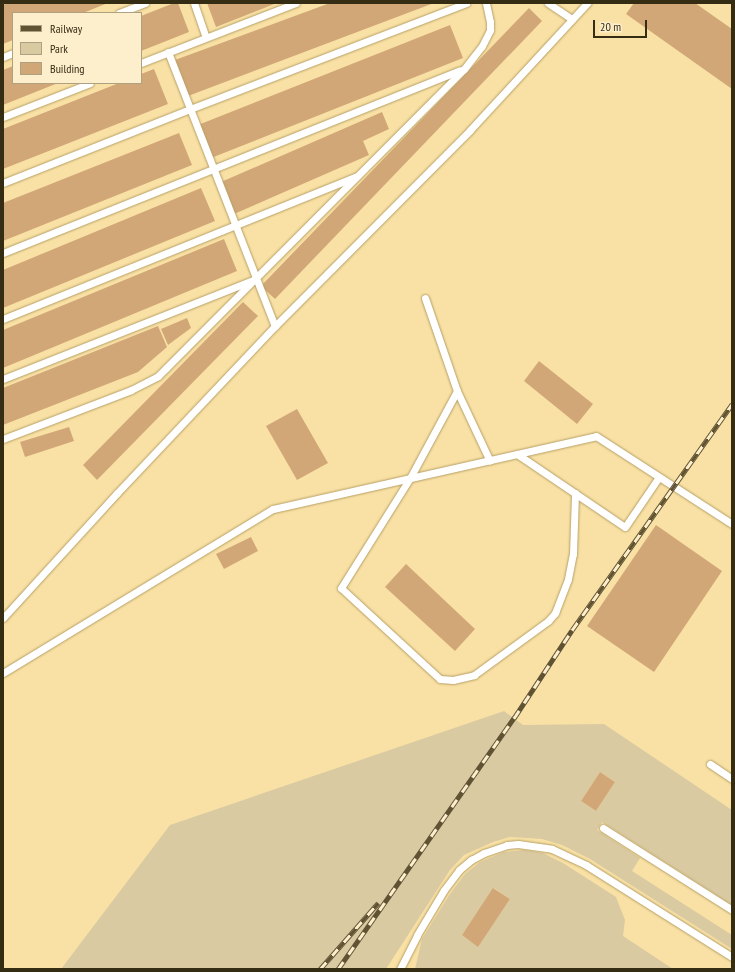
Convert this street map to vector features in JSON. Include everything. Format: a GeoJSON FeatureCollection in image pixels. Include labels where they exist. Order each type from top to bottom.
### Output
{"type":"FeatureCollection","features":[{"type":"Feature","properties":{"kind":"lane"},"geometry":{"type":"LineString","coordinates":[[122,12],[145,3]]}},
{"type":"Feature","properties":{"kind":"lane"},"geometry":{"type":"LineString","coordinates":[[194,3],[206,36]]}},
{"type":"Feature","properties":{"kind":"lane"},"geometry":{"type":"LineString","coordinates":[[142,63],[206,36],[296,3]]}},
{"type":"Feature","properties":{"kind":"lane"},"geometry":{"type":"LineString","coordinates":[[3,183],[190,109],[466,3]]}},
{"type":"Feature","properties":{"kind":"lane"},"geometry":{"type":"LineString","coordinates":[[3,439],[131,390],[158,376],[464,69],[482,46],[490,30],[486,3]]}},
{"type":"Feature","properties":{"kind":"lane"},"geometry":{"type":"LineString","coordinates":[[548,3],[572,19]]}},
{"type":"Feature","properties":{"kind":"lane"},"geometry":{"type":"LineString","coordinates":[[3,618],[123,487],[275,326],[470,130],[587,3]]}},
{"type":"Feature","properties":{"kind":"lane"},"geometry":{"type":"LineString","coordinates":[[168,52],[275,326]]}},
{"type":"Feature","properties":{"kind":"lane"},"geometry":{"type":"LineString","coordinates":[[3,253],[464,69]]}},
{"type":"Feature","properties":{"kind":"lane"},"geometry":{"type":"LineString","coordinates":[[3,117],[87,84]]}},
{"type":"Feature","properties":{"kind":"lane"},"geometry":{"type":"LineString","coordinates":[[3,319],[358,176]]}},
{"type":"Feature","properties":{"kind":"lane"},"geometry":{"type":"LineString","coordinates":[[3,379],[256,278]]}},
{"type":"Feature","properties":{"kind":"lane"},"geometry":{"type":"LineString","coordinates":[[425,298],[457,391],[490,461]]}},
{"type":"Feature","properties":{"kind":"lane"},"geometry":{"type":"LineString","coordinates":[[457,391],[410,478],[341,588],[440,678],[453,680],[474,675],[548,621],[554,613],[568,579],[572,554],[575,493]]}},
{"type":"Feature","properties":{"kind":"lane"},"geometry":{"type":"LineString","coordinates":[[3,673],[273,509],[596,436],[732,524]]}},
{"type":"Feature","properties":{"kind":"lane"},"geometry":{"type":"LineString","coordinates":[[517,454],[625,527],[659,477]]}},
{"type":"Feature","properties":{"kind":"lane"},"geometry":{"type":"LineString","coordinates":[[710,764],[732,779]]}},
{"type":"Feature","properties":{"kind":"lane"},"geometry":{"type":"LineString","coordinates":[[603,828],[732,910]]}},
{"type":"Feature","properties":{"kind":"lane"},"geometry":{"type":"LineString","coordinates":[[400,969],[417,935],[444,890],[459,870],[471,860],[484,853],[507,845],[518,844],[552,849],[586,864],[732,957]]}},
{"type":"Feature","properties":{"kind":"green space"},"geometry":{"type":"Polygon","coordinates":[[[504,711],[523,725],[604,724],[732,810],[732,905],[602,822],[597,830],[640,858],[632,871],[732,935],[732,949],[590,859],[562,845],[542,839],[510,837],[493,842],[464,855],[450,870],[386,969],[61,969],[170,825],[504,711]],[[600,772],[581,801],[596,811],[615,782],[600,772]]]}},
{"type":"Feature","properties":{"kind":"green space"},"geometry":{"type":"Polygon","coordinates":[[[524,850],[543,853],[563,863],[616,897],[625,920],[623,936],[673,969],[415,969],[422,939],[450,894],[465,874],[480,862],[504,852],[524,850]],[[494,888],[462,935],[478,946],[510,899],[494,888]]]}},
{"type":"Feature","properties":{"kind":"building"},"geometry":{"type":"Polygon","coordinates":[[[8,3],[108,3],[86,12],[12,12],[12,40],[3,44],[3,5],[8,3]]]}},
{"type":"Feature","properties":{"kind":"building"},"geometry":{"type":"Polygon","coordinates":[[[174,3],[178,3],[189,32],[142,51],[142,16],[174,3]]]}},
{"type":"Feature","properties":{"kind":"building"},"geometry":{"type":"Polygon","coordinates":[[[207,3],[277,3],[216,27],[207,3]]]}},
{"type":"Feature","properties":{"kind":"building"},"geometry":{"type":"Polygon","coordinates":[[[330,3],[434,3],[188,96],[175,60],[330,3]]]}},
{"type":"Feature","properties":{"kind":"building"},"geometry":{"type":"Polygon","coordinates":[[[634,3],[695,3],[732,29],[732,89],[626,14],[634,3]]]}},
{"type":"Feature","properties":{"kind":"building"},"geometry":{"type":"Polygon","coordinates":[[[529,8],[542,21],[275,299],[261,286],[529,8]]]}},
{"type":"Feature","properties":{"kind":"building"},"geometry":{"type":"Polygon","coordinates":[[[450,25],[463,58],[211,158],[198,125],[450,25]]]}},
{"type":"Feature","properties":{"kind":"building"},"geometry":{"type":"Polygon","coordinates":[[[12,66],[12,84],[56,84],[3,105],[3,70],[12,66]]]}},
{"type":"Feature","properties":{"kind":"building"},"geometry":{"type":"Polygon","coordinates":[[[154,69],[168,104],[3,169],[3,129],[116,84],[142,84],[142,74],[154,69]]]}},
{"type":"Feature","properties":{"kind":"building"},"geometry":{"type":"Polygon","coordinates":[[[382,112],[389,129],[363,141],[369,155],[234,214],[221,182],[382,112]]]}},
{"type":"Feature","properties":{"kind":"building"},"geometry":{"type":"Polygon","coordinates":[[[179,133],[192,165],[3,241],[3,203],[179,133]]]}},
{"type":"Feature","properties":{"kind":"building"},"geometry":{"type":"Polygon","coordinates":[[[201,188],[215,221],[3,308],[3,270],[201,188]]]}},
{"type":"Feature","properties":{"kind":"building"},"geometry":{"type":"Polygon","coordinates":[[[224,239],[237,271],[3,368],[3,330],[224,239]]]}},
{"type":"Feature","properties":{"kind":"building"},"geometry":{"type":"Polygon","coordinates":[[[243,302],[258,316],[97,480],[83,465],[243,302]]]}},
{"type":"Feature","properties":{"kind":"building"},"geometry":{"type":"Polygon","coordinates":[[[187,318],[191,328],[168,345],[161,329],[187,318]]]}},
{"type":"Feature","properties":{"kind":"building"},"geometry":{"type":"Polygon","coordinates":[[[158,326],[167,347],[138,372],[3,425],[3,388],[158,326]]]}},
{"type":"Feature","properties":{"kind":"building"},"geometry":{"type":"Polygon","coordinates":[[[539,361],[593,404],[577,424],[524,381],[539,361]]]}},
{"type":"Feature","properties":{"kind":"building"},"geometry":{"type":"Polygon","coordinates":[[[297,409],[328,463],[297,480],[266,426],[297,409]]]}},
{"type":"Feature","properties":{"kind":"building"},"geometry":{"type":"Polygon","coordinates":[[[69,427],[74,441],[25,457],[20,442],[69,427]]]}},
{"type":"Feature","properties":{"kind":"building"},"geometry":{"type":"Polygon","coordinates":[[[656,525],[722,571],[654,672],[587,626],[656,525]]]}},
{"type":"Feature","properties":{"kind":"building"},"geometry":{"type":"Polygon","coordinates":[[[251,537],[258,551],[224,569],[216,554],[251,537]]]}},
{"type":"Feature","properties":{"kind":"building"},"geometry":{"type":"Polygon","coordinates":[[[406,564],[475,629],[455,651],[385,587],[406,564]]]}},
{"type":"Feature","properties":{"kind":"building"},"geometry":{"type":"Polygon","coordinates":[[[600,772],[615,782],[596,811],[581,801],[600,772]]]}},
{"type":"Feature","properties":{"kind":"building"},"geometry":{"type":"Polygon","coordinates":[[[493,888],[510,899],[478,947],[462,935],[493,888]]]}},
{"type":"Feature","properties":{"kind":"railway"},"geometry":{"type":"LineString","coordinates":[[338,969],[514,718],[572,630],[732,404]]}},
{"type":"Feature","properties":{"kind":"railway"},"geometry":{"type":"LineString","coordinates":[[320,969],[378,903]]}}]}
